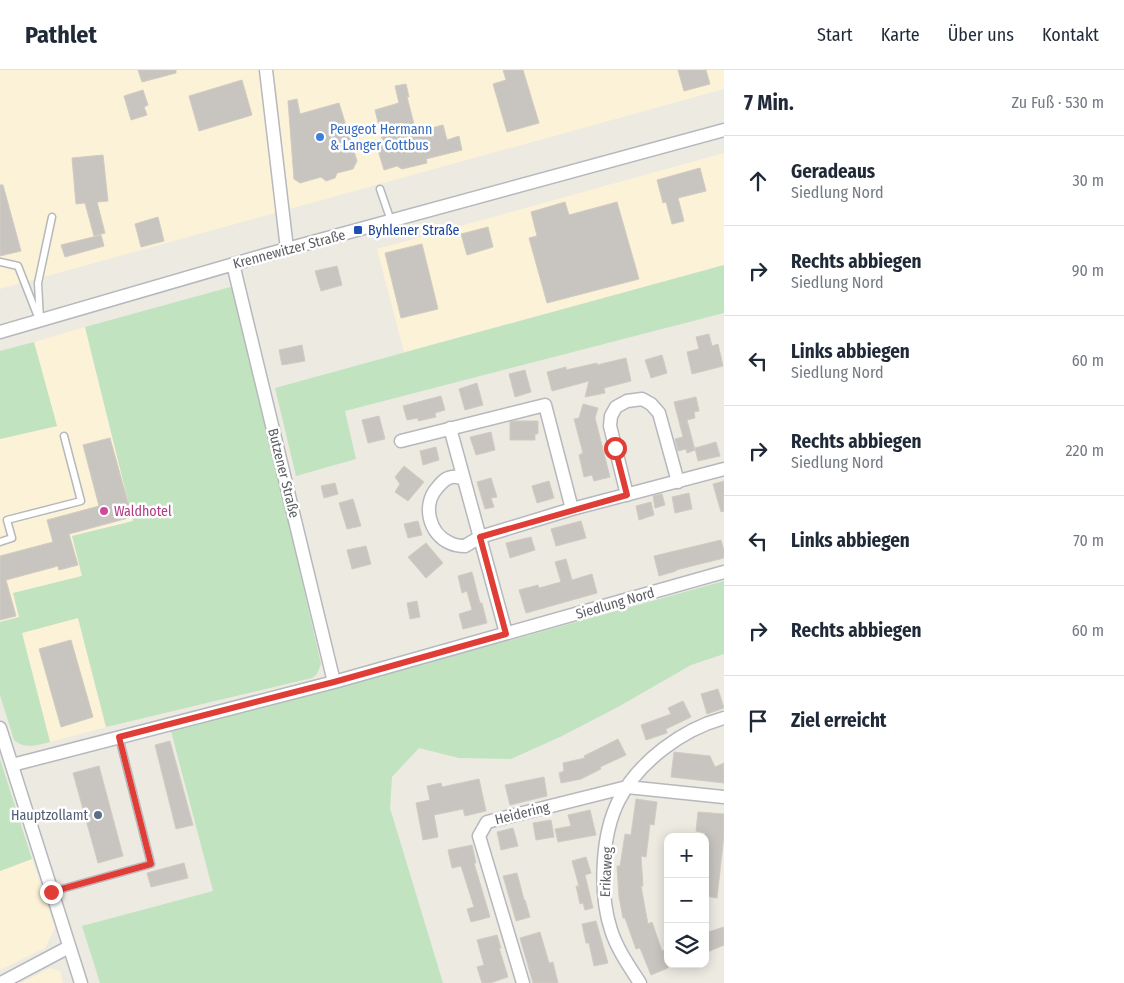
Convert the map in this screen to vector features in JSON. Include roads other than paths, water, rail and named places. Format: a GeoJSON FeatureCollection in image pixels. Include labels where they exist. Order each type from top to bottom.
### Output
{"type":"FeatureCollection","features":[{"type":"Feature","properties":{"kind":"street"},"geometry":{"type":"LineString","coordinates":[[266,70],[288,249]]}},
{"type":"Feature","properties":{"kind":"street","name":"Krennewitzer Straße"},"geometry":{"type":"LineString","coordinates":[[0,332],[233,264],[724,130]]}},
{"type":"Feature","properties":{"kind":"street","name":"Butzener Straße"},"geometry":{"type":"LineString","coordinates":[[233,264],[334,682]]}},
{"type":"Feature","properties":{"kind":"street"},"geometry":{"type":"LineString","coordinates":[[627,495],[610,426],[611,416],[616,407],[627,401],[642,399],[651,404],[659,413],[678,482]]}},
{"type":"Feature","properties":{"kind":"street"},"geometry":{"type":"LineString","coordinates":[[400,441],[545,404],[572,509]]}},
{"type":"Feature","properties":{"kind":"street"},"geometry":{"type":"LineString","coordinates":[[450,428],[506,634]]}},
{"type":"Feature","properties":{"kind":"street"},"geometry":{"type":"LineString","coordinates":[[463,478],[452,476],[443,480],[434,491],[429,503],[429,516],[433,529],[442,538],[451,544],[465,546],[480,537],[572,509],[724,469]]}},
{"type":"Feature","properties":{"kind":"street","name":"Siedlung Nord"},"geometry":{"type":"LineString","coordinates":[[12,765],[334,682],[724,572]]}},
{"type":"Feature","properties":{"kind":"street","name":"Erikaweg"},"geometry":{"type":"LineString","coordinates":[[640,983],[623,957],[611,931],[604,902],[603,870],[608,834],[619,800],[649,760],[684,733],[711,721],[724,718]]}},
{"type":"Feature","properties":{"kind":"street"},"geometry":{"type":"LineString","coordinates":[[0,728],[80,983]]}},
{"type":"Feature","properties":{"kind":"street","name":"Heidering"},"geometry":{"type":"LineString","coordinates":[[523,983],[479,836],[487,822],[627,787],[724,797]]}},
{"type":"Feature","properties":{"kind":"street"},"geometry":{"type":"LineString","coordinates":[[1,983],[69,947]]}},
{"type":"Feature","properties":{"kind":"lane"},"geometry":{"type":"LineString","coordinates":[[380,189],[391,222]]}},
{"type":"Feature","properties":{"kind":"lane"},"geometry":{"type":"LineString","coordinates":[[40,320],[38,283],[52,217]]}},
{"type":"Feature","properties":{"kind":"lane"},"geometry":{"type":"LineString","coordinates":[[0,262],[18,266],[40,320]]}},
{"type":"Feature","properties":{"kind":"lane"},"geometry":{"type":"LineString","coordinates":[[0,542],[12,538],[7,520],[81,501],[64,436]]}},
{"type":"Feature","properties":{"kind":"lane"},"geometry":{"type":"LineString","coordinates":[[51,892],[151,864],[119,737]]}},
{"type":"Feature","properties":{"kind":"place","name":"Peugeot Hermann & Langer Cottbus"},"geometry":{"type":"Point","coordinates":[320,137]}},
{"type":"Feature","properties":{"kind":"place","name":"Byhlener Straße"},"geometry":{"type":"Point","coordinates":[358,230]}},
{"type":"Feature","properties":{"kind":"place","name":"Waldhotel"},"geometry":{"type":"Point","coordinates":[104,511]}},
{"type":"Feature","properties":{"kind":"place","name":"Hauptzollamt"},"geometry":{"type":"Point","coordinates":[98,815]}}]}
